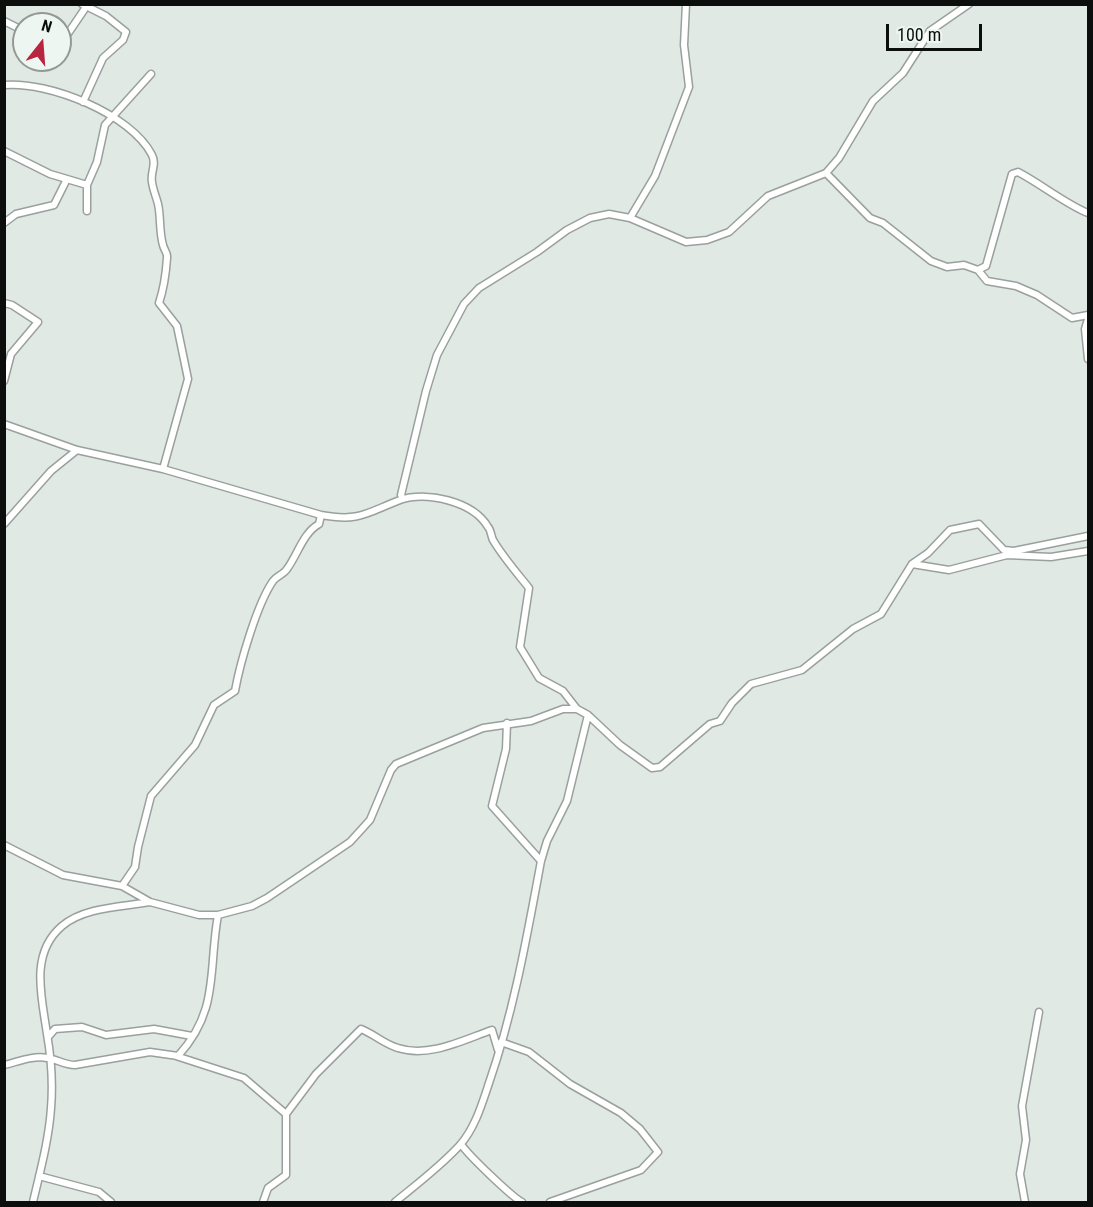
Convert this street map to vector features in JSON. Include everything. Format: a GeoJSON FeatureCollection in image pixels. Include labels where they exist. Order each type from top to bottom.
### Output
{"type":"FeatureCollection","features":[{"type":"Feature","properties":{"kind":"street"},"geometry":{"type":"LineString","coordinates":[[630,219],[656,176],[689,87],[684,45],[686,4]]}},
{"type":"Feature","properties":{"kind":"street"},"geometry":{"type":"LineString","coordinates":[[403,499],[401,495],[431,373],[444,341],[471,295],[567,230],[590,218],[609,214],[630,219],[677,240],[707,240],[729,232],[776,192],[826,173],[839,158],[873,101],[903,73],[930,31],[969,4]]}},
{"type":"Feature","properties":{"kind":"street"},"geometry":{"type":"LineString","coordinates":[[72,27],[84,6],[106,16],[126,32],[123,40],[102,58],[83,102]]}},
{"type":"Feature","properties":{"kind":"street"},"geometry":{"type":"LineString","coordinates":[[87,211],[87,185],[97,162],[105,125],[151,74]]}},
{"type":"Feature","properties":{"kind":"street"},"geometry":{"type":"LineString","coordinates":[[4,85],[18,84],[83,102],[113,115],[133,129],[152,156],[155,165],[151,177],[153,191],[157,201],[163,246],[168,256],[159,303],[177,326],[186,361],[186,389],[163,469]]}},
{"type":"Feature","properties":{"kind":"street"},"geometry":{"type":"LineString","coordinates":[[4,151],[50,174],[87,185]]}},
{"type":"Feature","properties":{"kind":"street"},"geometry":{"type":"LineString","coordinates":[[978,270],[986,266],[988,261],[1012,174],[1018,172],[1033,179],[1078,209],[1089,213]]}},
{"type":"Feature","properties":{"kind":"street"},"geometry":{"type":"LineString","coordinates":[[826,173],[870,218],[884,223],[931,261],[947,267],[964,265],[978,270],[987,281],[1016,286],[1038,296],[1072,318],[1089,315]]}},
{"type":"Feature","properties":{"kind":"street"},"geometry":{"type":"LineString","coordinates":[[4,223],[16,214],[54,205],[68,179]]}},
{"type":"Feature","properties":{"kind":"street"},"geometry":{"type":"LineString","coordinates":[[4,303],[12,305],[39,321],[8,353],[4,381]]}},
{"type":"Feature","properties":{"kind":"street"},"geometry":{"type":"LineString","coordinates":[[1089,319],[1084,329],[1089,359]]}},
{"type":"Feature","properties":{"kind":"street"},"geometry":{"type":"LineString","coordinates":[[4,424],[77,450],[163,469],[321,515],[343,518],[362,517],[403,499],[424,495],[446,499],[465,508],[488,526],[492,539],[529,588],[520,647],[539,678],[563,691],[577,709],[588,715],[620,744],[652,768],[660,767],[710,724],[720,721],[732,703],[751,684],[802,670],[853,630],[881,614],[912,564],[928,553],[950,530],[968,524],[979,524],[1004,550],[1014,551],[1089,536]]}},
{"type":"Feature","properties":{"kind":"street"},"geometry":{"type":"LineString","coordinates":[[6,521],[51,471],[77,450]]}},
{"type":"Feature","properties":{"kind":"street"},"geometry":{"type":"LineString","coordinates":[[122,886],[135,867],[151,796],[195,745],[214,705],[235,691],[239,668],[267,594],[274,580],[286,571],[310,529],[319,524],[321,515]]}},
{"type":"Feature","properties":{"kind":"street"},"geometry":{"type":"LineString","coordinates":[[912,564],[949,570],[1007,555],[1051,557],[1089,551]]}},
{"type":"Feature","properties":{"kind":"street"},"geometry":{"type":"LineString","coordinates":[[4,845],[63,875],[122,886],[150,902],[199,915],[218,915],[252,906],[267,898],[345,846],[370,820],[391,770],[396,764],[462,736],[507,723],[531,721],[563,709],[577,709]]}},
{"type":"Feature","properties":{"kind":"street"},"geometry":{"type":"LineString","coordinates":[[395,1203],[461,1144],[474,1122],[499,1054],[525,945],[541,861],[547,841],[567,801],[588,715]]}},
{"type":"Feature","properties":{"kind":"street"},"geometry":{"type":"LineString","coordinates":[[507,723],[506,748],[492,806],[541,861]]}},
{"type":"Feature","properties":{"kind":"street"},"geometry":{"type":"LineString","coordinates":[[33,1203],[51,1108],[48,1037],[40,976],[44,951],[54,934],[69,921],[80,916],[150,902]]}},
{"type":"Feature","properties":{"kind":"street"},"geometry":{"type":"LineString","coordinates":[[176,1056],[201,1026],[212,983],[218,915]]}},
{"type":"Feature","properties":{"kind":"street"},"geometry":{"type":"LineString","coordinates":[[1025,1203],[1020,1174],[1026,1140],[1022,1106],[1039,1012]]}},
{"type":"Feature","properties":{"kind":"street"},"geometry":{"type":"LineString","coordinates":[[48,1037],[55,1029],[76,1027],[106,1035],[154,1029],[192,1036]]}},
{"type":"Feature","properties":{"kind":"street"},"geometry":{"type":"LineString","coordinates":[[263,1203],[268,1188],[286,1175],[286,1114],[316,1074],[361,1029],[399,1049],[441,1049],[492,1030],[499,1054]]}},
{"type":"Feature","properties":{"kind":"street"},"geometry":{"type":"LineString","coordinates":[[501,1042],[529,1052],[570,1084],[633,1122],[653,1143],[658,1152],[641,1170],[550,1203]]}},
{"type":"Feature","properties":{"kind":"street"},"geometry":{"type":"LineString","coordinates":[[4,1065],[26,1059],[49,1058],[64,1065],[75,1065],[150,1052],[176,1056],[244,1078],[286,1114]]}},
{"type":"Feature","properties":{"kind":"street"},"geometry":{"type":"LineString","coordinates":[[461,1144],[468,1155],[493,1175],[515,1201],[522,1203]]}},
{"type":"Feature","properties":{"kind":"street"},"geometry":{"type":"LineString","coordinates":[[39,1176],[99,1192],[111,1203]]}}]}
